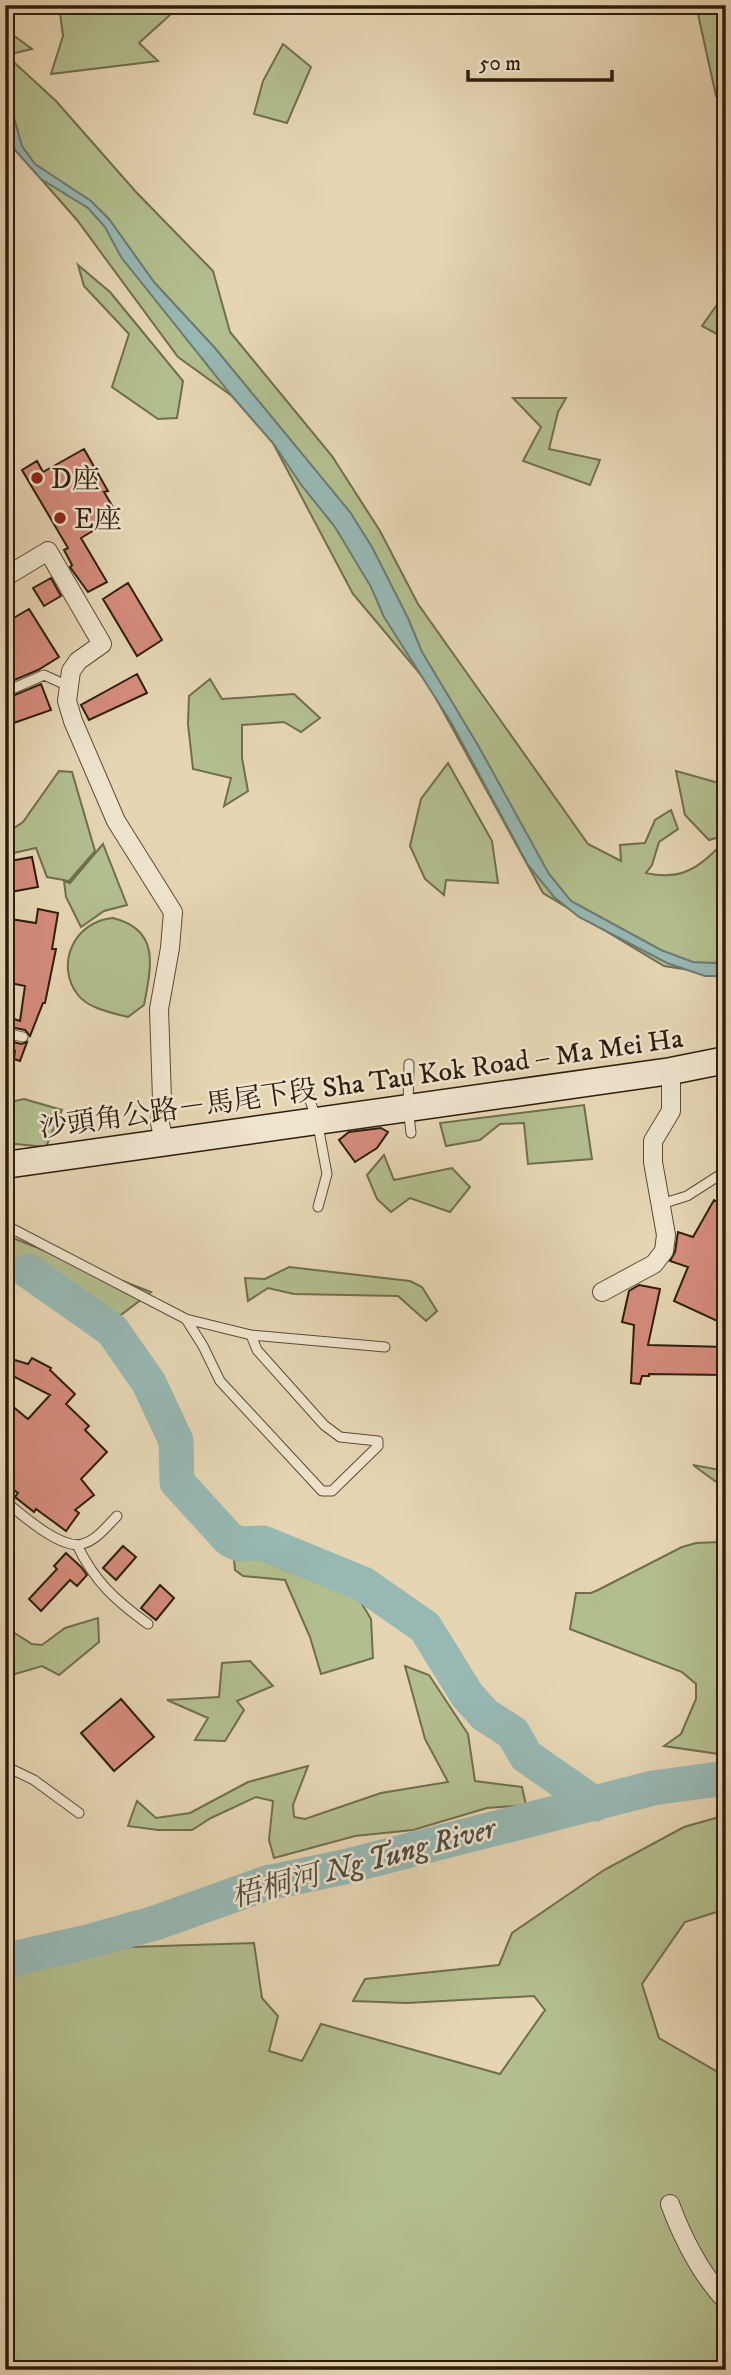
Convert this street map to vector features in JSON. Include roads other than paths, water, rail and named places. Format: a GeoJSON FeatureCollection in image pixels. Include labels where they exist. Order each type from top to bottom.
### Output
{"type":"FeatureCollection","features":[{"type":"Feature","properties":{"kind":"main road","name":"沙頭角公路－馬尾下段 Sha Tau Kok Road – Ma Mei Ha"},"geometry":{"type":"LineString","coordinates":[[5,1165],[317,1120],[410,1120],[726,1060]]}},
{"type":"Feature","properties":{"kind":"street"},"geometry":{"type":"LineString","coordinates":[[5,577],[48,551],[102,643],[78,661],[71,671],[67,701],[116,821],[173,912],[159,1009],[162,1099],[160,1123],[164,1142]]}},
{"type":"Feature","properties":{"kind":"street"},"geometry":{"type":"LineString","coordinates":[[602,1292],[660,1259],[666,1236],[653,1162],[653,1141],[671,1111],[671,1071]]}},
{"type":"Feature","properties":{"kind":"street"},"geometry":{"type":"LineString","coordinates":[[670,2204],[684,2241],[726,2301]]}},
{"type":"Feature","properties":{"kind":"lane"},"geometry":{"type":"LineString","coordinates":[[5,692],[44,675],[68,686]]}},
{"type":"Feature","properties":{"kind":"lane"},"geometry":{"type":"LineString","coordinates":[[5,1032],[23,1037]]}},
{"type":"Feature","properties":{"kind":"lane"},"geometry":{"type":"LineString","coordinates":[[409,1064],[410,1120]]}},
{"type":"Feature","properties":{"kind":"lane"},"geometry":{"type":"LineString","coordinates":[[304,1084],[317,1120],[327,1174],[318,1207]]}},
{"type":"Feature","properties":{"kind":"lane"},"geometry":{"type":"LineString","coordinates":[[661,1204],[687,1196],[726,1171]]}},
{"type":"Feature","properties":{"kind":"lane"},"geometry":{"type":"LineString","coordinates":[[5,1225],[186,1319],[251,1335],[385,1347]]}},
{"type":"Feature","properties":{"kind":"lane"},"geometry":{"type":"LineString","coordinates":[[186,1319],[220,1381],[322,1491],[332,1491],[378,1446],[378,1441],[340,1437],[324,1425],[257,1350],[251,1335]]}},
{"type":"Feature","properties":{"kind":"lane"},"geometry":{"type":"LineString","coordinates":[[5,1501],[42,1528],[77,1545],[95,1537],[117,1516]]}},
{"type":"Feature","properties":{"kind":"lane"},"geometry":{"type":"LineString","coordinates":[[77,1545],[110,1594],[148,1624]]}},
{"type":"Feature","properties":{"kind":"lane"},"geometry":{"type":"LineString","coordinates":[[5,1766],[34,1780],[79,1812]]}},
{"type":"Feature","properties":{"kind":"water"},"geometry":{"type":"Polygon","coordinates":[[[5,97],[11,107],[22,146],[35,164],[91,201],[109,219],[154,282],[215,348],[350,512],[372,547],[422,652],[479,747],[549,874],[571,901],[661,950],[693,962],[726,961],[726,976],[705,976],[667,963],[579,917],[554,897],[528,865],[452,724],[384,617],[371,587],[335,527],[302,486],[273,443],[121,257],[105,227],[88,208],[41,179],[15,150],[5,119],[5,97]]]}},
{"type":"Feature","properties":{"kind":"waterway"},"geometry":{"type":"LineString","coordinates":[[28,1271],[112,1330],[149,1383],[176,1441],[177,1482],[229,1539],[239,1544],[263,1543],[363,1584],[425,1627],[467,1695],[485,1715],[513,1733],[526,1756],[595,1804]]}},
{"type":"Feature","properties":{"kind":"waterway","name":"梧桐河 Ng Tung River"},"geometry":{"type":"LineString","coordinates":[[5,1963],[155,1923],[267,1883],[344,1867],[653,1788],[726,1778]]}},
{"type":"Feature","properties":{"kind":"place","name":"D座"},"geometry":{"type":"Point","coordinates":[37,478]}},
{"type":"Feature","properties":{"kind":"place","name":"E座"},"geometry":{"type":"Point","coordinates":[60,518]}}]}
